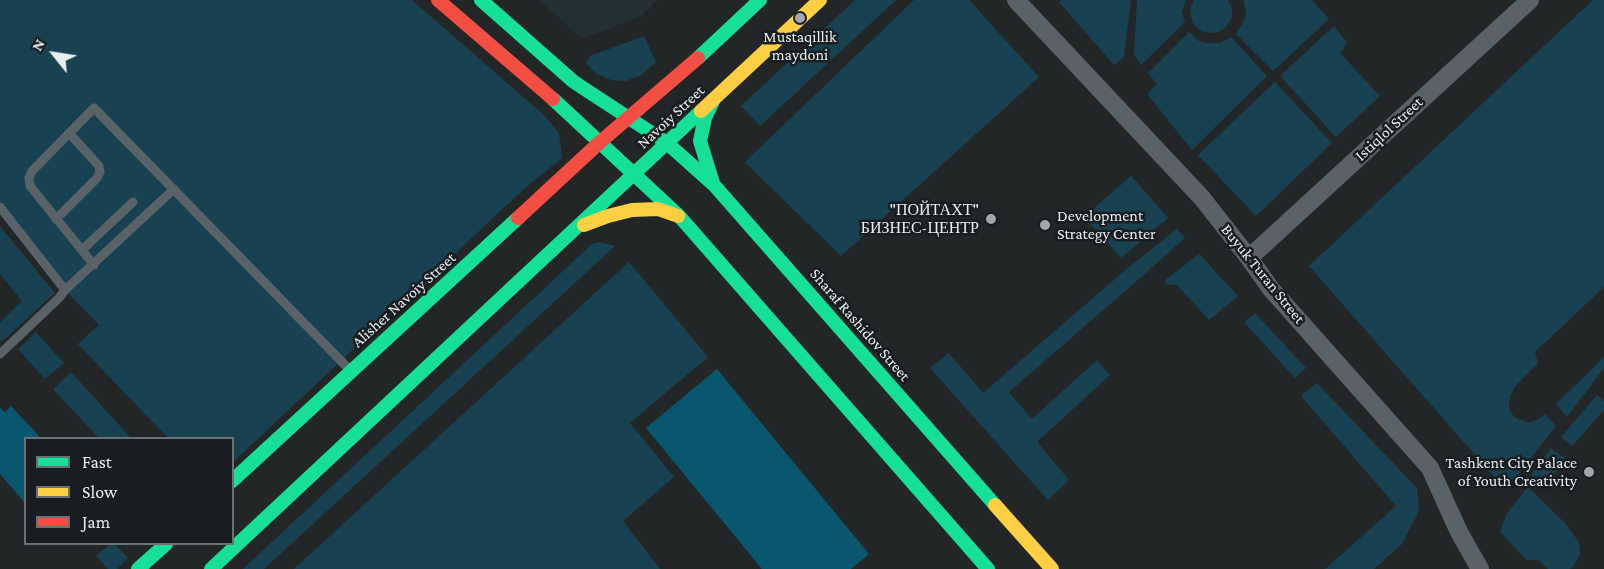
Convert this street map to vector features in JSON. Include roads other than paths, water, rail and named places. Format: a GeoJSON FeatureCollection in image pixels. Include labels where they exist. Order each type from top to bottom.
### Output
{"type":"FeatureCollection","features":[{"type":"Feature","properties":{"kind":"main road"},"geometry":{"type":"LineString","coordinates":[[438,0],[556,102],[680,217],[988,569]]}},
{"type":"Feature","properties":{"kind":"main road","name":"Sharaf Rashidov Street"},"geometry":{"type":"LineString","coordinates":[[481,0],[574,82],[667,143],[714,185],[1052,569]]}},
{"type":"Feature","properties":{"kind":"main road","name":"Navoiy Street"},"geometry":{"type":"LineString","coordinates":[[599,143],[760,0]]}},
{"type":"Feature","properties":{"kind":"main road","name":"Navoiy Street"},"geometry":{"type":"LineString","coordinates":[[211,569],[820,0]]}},
{"type":"Feature","properties":{"kind":"main road"},"geometry":{"type":"LineString","coordinates":[[714,99],[705,118],[700,141],[714,185]]}},
{"type":"Feature","properties":{"kind":"main road"},"geometry":{"type":"LineString","coordinates":[[629,117],[634,174]]}},
{"type":"Feature","properties":{"kind":"main road","name":"Alisher Navoiy Street"},"geometry":{"type":"LineString","coordinates":[[234,479],[599,143]]}},
{"type":"Feature","properties":{"kind":"main road"},"geometry":{"type":"LineString","coordinates":[[571,233],[583,226],[632,210],[658,209],[680,217]]}},
{"type":"Feature","properties":{"kind":"main road"},"geometry":{"type":"LineString","coordinates":[[138,569],[164,545]]}},
{"type":"Feature","properties":{"kind":"street","name":"Buyuk Turan Street"},"geometry":{"type":"LineString","coordinates":[[1016,0],[1202,198],[1271,289],[1430,468],[1459,532],[1480,569]]}},
{"type":"Feature","properties":{"kind":"street","name":"Istiqlol Street"},"geometry":{"type":"LineString","coordinates":[[1249,258],[1530,0]]}},
{"type":"Feature","properties":{"kind":"lane"},"geometry":{"type":"LineString","coordinates":[[94,265],[30,186],[29,178],[32,171],[94,108],[351,371]]}},
{"type":"Feature","properties":{"kind":"lane"},"geometry":{"type":"LineString","coordinates":[[56,219],[97,178],[100,172],[99,166],[69,133]]}},
{"type":"Feature","properties":{"kind":"lane"},"geometry":{"type":"LineString","coordinates":[[0,354],[174,189]]}},
{"type":"Feature","properties":{"kind":"lane"},"geometry":{"type":"LineString","coordinates":[[82,250],[133,202]]}},
{"type":"Feature","properties":{"kind":"lane"},"geometry":{"type":"LineString","coordinates":[[0,207],[65,290]]}},
{"type":"Feature","properties":{"kind":"place","name":"Mustaqillik maydoni"},"geometry":{"type":"Point","coordinates":[800,18]}},
{"type":"Feature","properties":{"kind":"place","name":"\"ПОЙТАХТ\" БИЗНЕС-ЦЕНТР"},"geometry":{"type":"Point","coordinates":[991,219]}},
{"type":"Feature","properties":{"kind":"place","name":"Development Strategy Center"},"geometry":{"type":"Point","coordinates":[1045,225]}},
{"type":"Feature","properties":{"kind":"place","name":"Tashkent City Palace of Youth Creativity"},"geometry":{"type":"Point","coordinates":[1589,472]}}]}
